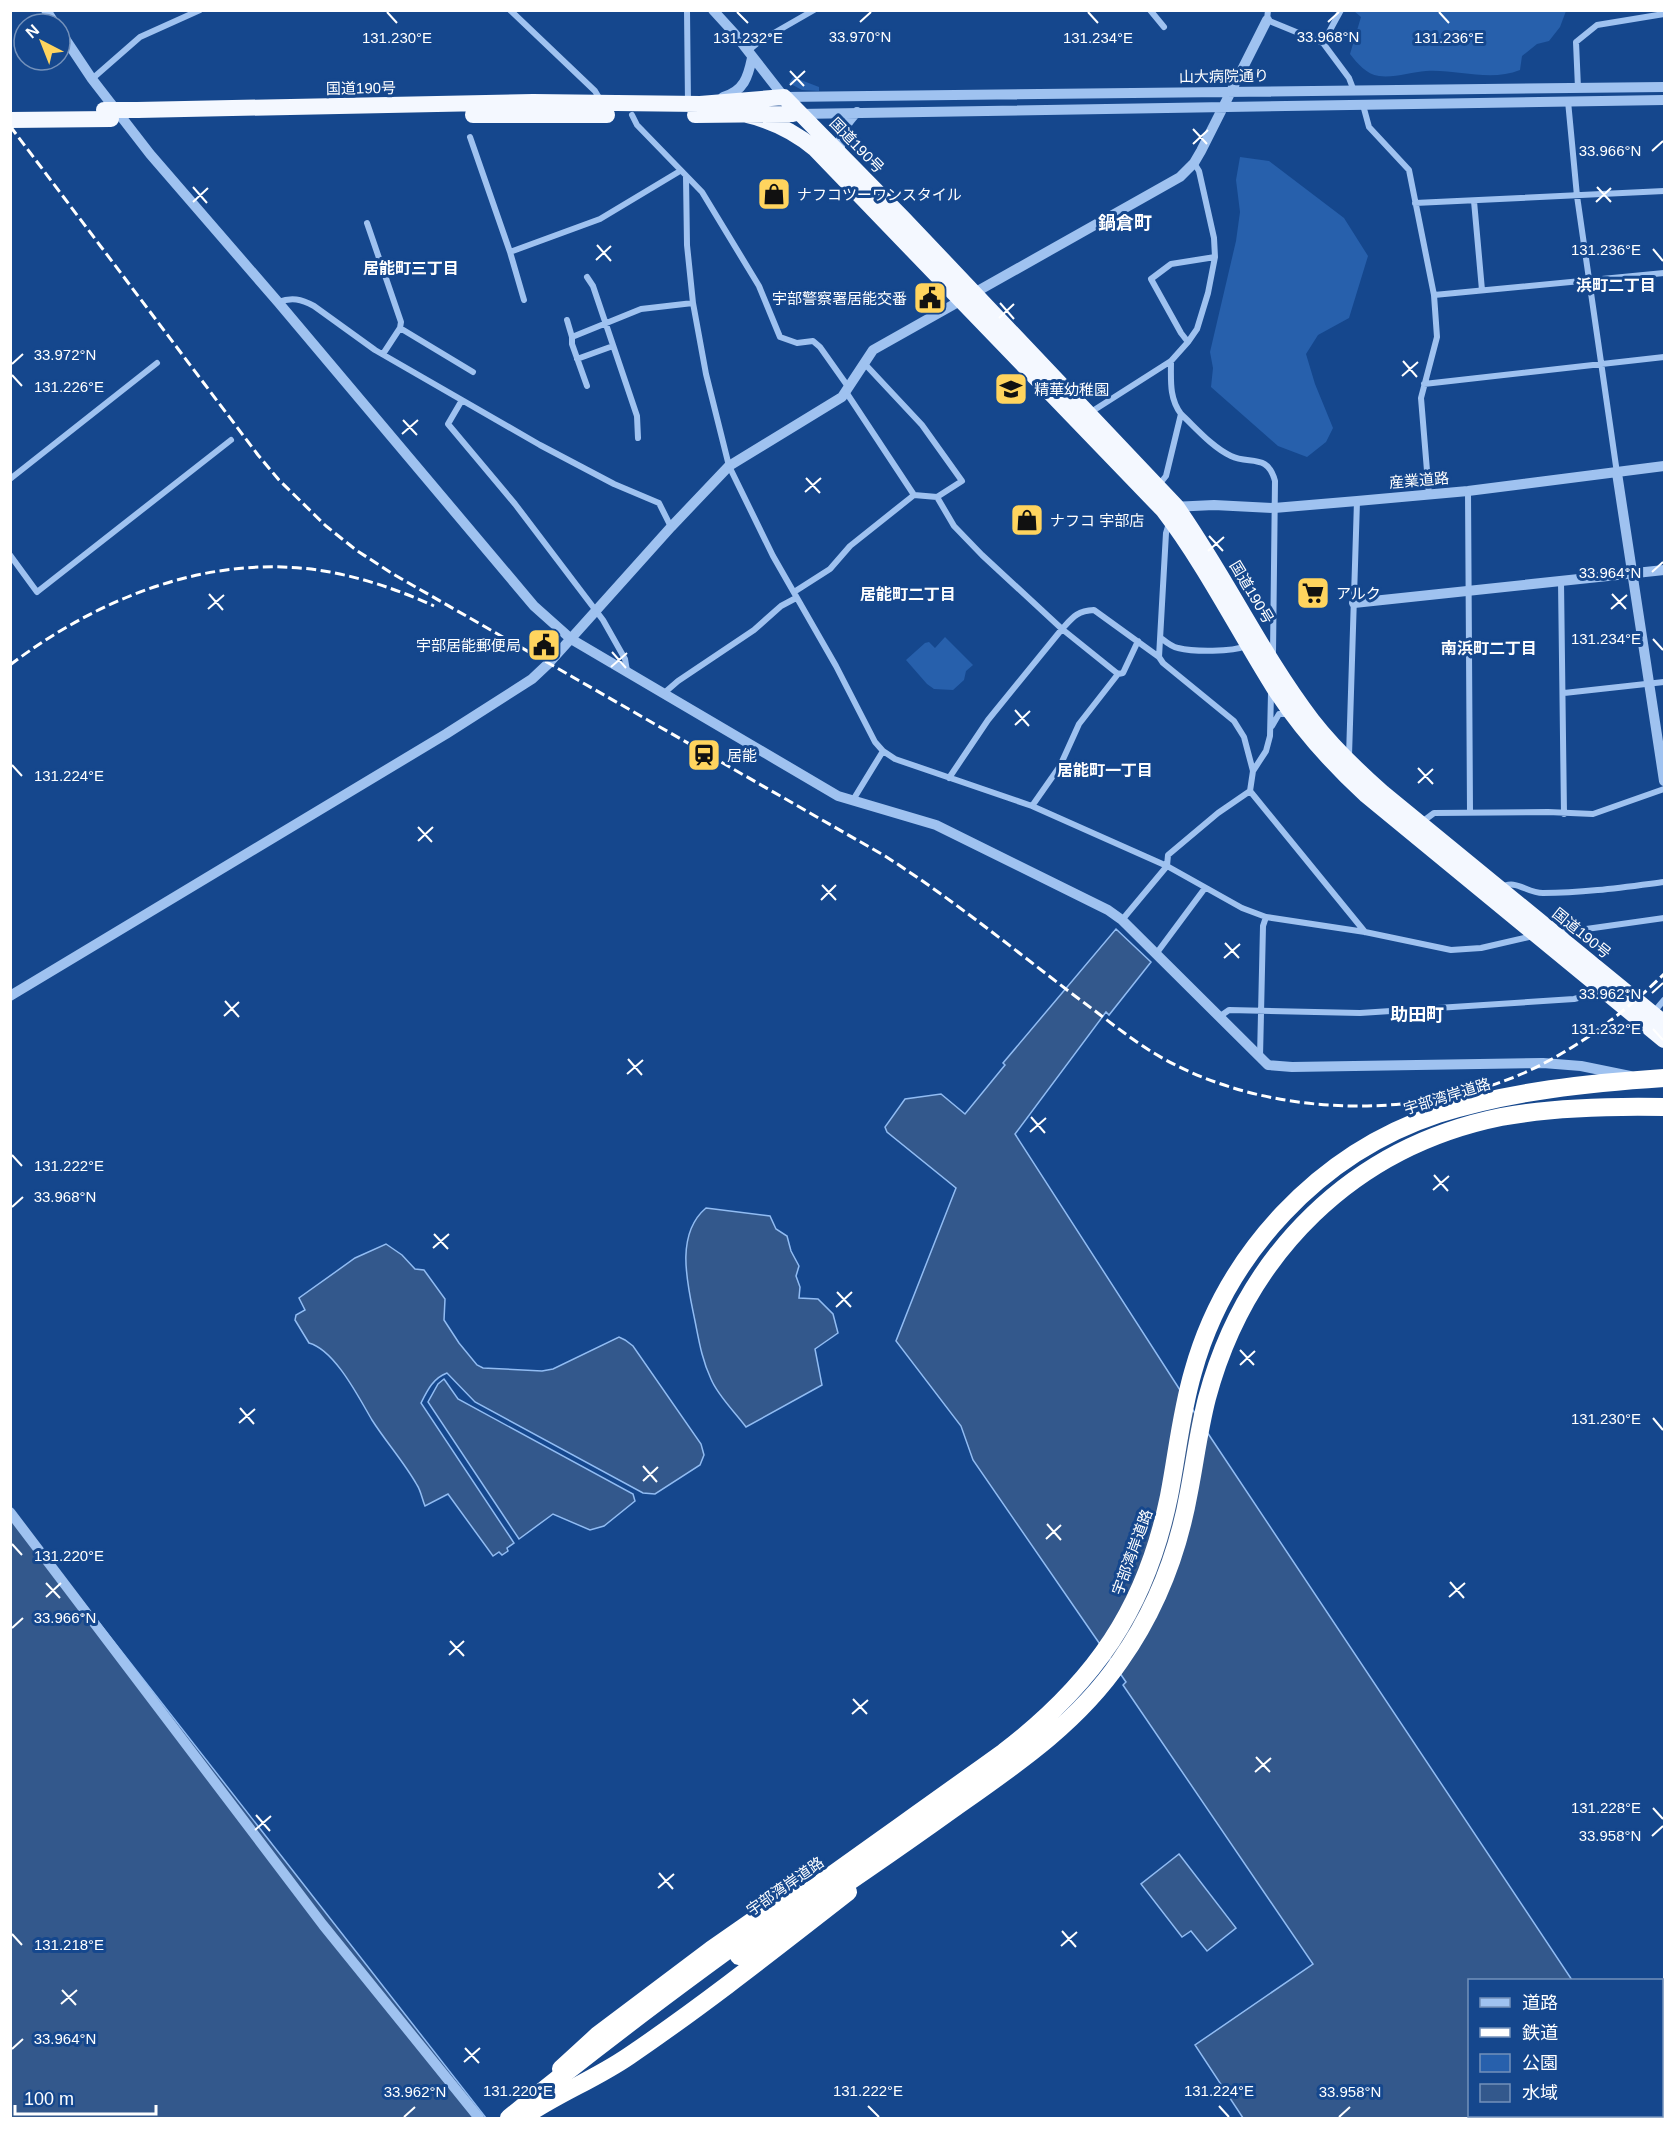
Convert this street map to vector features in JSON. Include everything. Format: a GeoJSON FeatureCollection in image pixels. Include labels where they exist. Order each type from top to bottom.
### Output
{"type":"FeatureCollection","features":[{"type":"Feature","properties":{"kind":"highway","name":"国道190号"},"geometry":{"type":"LineString","coordinates":[[13,117],[533,102],[694,104],[784,97],[880,209],[890,225]]}},
{"type":"Feature","properties":{"kind":"highway","name":"国道190号"},"geometry":{"type":"LineString","coordinates":[[140,114],[798,114],[840,154],[969,297],[1170,512],[1197,536],[1294,716],[1344,775],[1499,888],[1546,935]]}},
{"type":"Feature","properties":{"kind":"highway","name":"国道190号"},"geometry":{"type":"LineString","coordinates":[[743,114],[774,123],[803,139],[1088,414],[1157,487],[1248,645],[1349,762],[1416,828],[1608,986],[1665,1040]]}},
{"type":"Feature","properties":{"kind":"highway","name":"国道190号"},"geometry":{"type":"LineString","coordinates":[[1608,986],[1659,1019]]}},
{"type":"Feature","properties":{"kind":"highway","name":"宇部湾岸道路"},"geometry":{"type":"LineString","coordinates":[[968,1788],[1065,1700],[1092,1668],[1127,1614],[1146,1575],[1159,1536],[1169,1496],[1187,1393],[1206,1334],[1224,1295],[1247,1258],[1286,1210],[1316,1182],[1348,1159],[1400,1130],[1436,1115],[1476,1103],[1521,1094],[1665,1077]]}},
{"type":"Feature","properties":{"kind":"highway","name":"宇部湾岸道路"},"geometry":{"type":"LineString","coordinates":[[509,2118],[595,2049],[732,1946],[968,1788],[1041,1744],[1072,1719],[1108,1678],[1140,1630],[1159,1594],[1179,1537],[1190,1491],[1203,1416],[1220,1356],[1256,1284],[1280,1250],[1307,1219],[1337,1193],[1372,1169],[1410,1148],[1461,1128],[1498,1118],[1545,1111],[1665,1107]]}},
{"type":"Feature","properties":{"kind":"highway"},"geometry":{"type":"LineString","coordinates":[[515,2118],[566,2063],[587,2044],[759,1915],[901,1820],[968,1788]]}},
{"type":"Feature","properties":{"kind":"highway"},"geometry":{"type":"LineString","coordinates":[[522,2118],[557,2095],[644,2046],[760,1960],[968,1788]]}},
{"type":"Feature","properties":{"kind":"street"},"geometry":{"type":"LineString","coordinates":[[92,79],[140,37],[200,10]]}},
{"type":"Feature","properties":{"kind":"street"},"geometry":{"type":"LineString","coordinates":[[510,10],[594,91],[604,104]]}},
{"type":"Feature","properties":{"kind":"street"},"geometry":{"type":"LineString","coordinates":[[687,10],[694,104],[731,95],[738,91],[748,75],[750,55],[760,41],[814,10]]}},
{"type":"Feature","properties":{"kind":"street"},"geometry":{"type":"LineString","coordinates":[[712,10],[734,33],[784,97]]}},
{"type":"Feature","properties":{"kind":"street"},"geometry":{"type":"LineString","coordinates":[[1150,10],[1164,27]]}},
{"type":"Feature","properties":{"kind":"street"},"geometry":{"type":"LineString","coordinates":[[1323,43],[1341,10]]}},
{"type":"Feature","properties":{"kind":"street"},"geometry":{"type":"LineString","coordinates":[[1578,88],[1576,42],[1597,25],[1665,14]]}},
{"type":"Feature","properties":{"kind":"street"},"geometry":{"type":"LineString","coordinates":[[10,996],[519,689],[532,679],[571,639],[729,466],[842,397],[873,350],[1170,183],[1187,171],[1194,163],[1233,91],[1267,15],[1323,43],[1349,78],[1354,91]]}},
{"type":"Feature","properties":{"kind":"street"},"geometry":{"type":"LineString","coordinates":[[72,49],[92,79],[150,154],[534,606],[571,639],[821,786],[853,801],[905,814],[936,825],[1108,910],[1122,920],[1268,1065],[1276,1067],[1543,1063],[1581,1066],[1635,1078],[1655,1080],[1665,1077]]}},
{"type":"Feature","properties":{"kind":"street","name":"山大病院通り"},"geometry":{"type":"LineString","coordinates":[[784,97],[1665,87]]}},
{"type":"Feature","properties":{"kind":"street","name":"山大病院通り"},"geometry":{"type":"LineString","coordinates":[[798,114],[1665,100]]}},
{"type":"Feature","properties":{"kind":"street"},"geometry":{"type":"LineString","coordinates":[[1569,101],[1577,196],[1665,781]]}},
{"type":"Feature","properties":{"kind":"street"},"geometry":{"type":"LineString","coordinates":[[1364,105],[1369,127],[1409,170],[1434,295],[1437,337],[1421,398],[1429,495]]}},
{"type":"Feature","properties":{"kind":"street"},"geometry":{"type":"LineString","coordinates":[[840,154],[841,133],[856,112]]}},
{"type":"Feature","properties":{"kind":"street"},"geometry":{"type":"LineString","coordinates":[[632,115],[637,125],[702,192],[759,286],[780,337],[797,343],[813,341],[820,347],[914,495]]}},
{"type":"Feature","properties":{"kind":"street"},"geometry":{"type":"LineString","coordinates":[[470,137],[510,252],[524,300]]}},
{"type":"Feature","properties":{"kind":"street"},"geometry":{"type":"LineString","coordinates":[[1088,414],[1171,361],[1197,329],[1208,293],[1215,257],[1215,238],[1199,171],[1194,163]]}},
{"type":"Feature","properties":{"kind":"street"},"geometry":{"type":"LineString","coordinates":[[510,252],[600,219],[680,171]]}},
{"type":"Feature","properties":{"kind":"street"},"geometry":{"type":"LineString","coordinates":[[686,177],[687,245],[693,303],[706,374],[729,466],[751,513],[795,595],[836,666],[875,742],[883,751],[895,759],[1032,806],[1167,866],[1242,908],[1266,917],[1365,932],[1452,950],[1480,948],[1546,935],[1665,918]]}},
{"type":"Feature","properties":{"kind":"street"},"geometry":{"type":"LineString","coordinates":[[1415,203],[1665,191]]}},
{"type":"Feature","properties":{"kind":"street"},"geometry":{"type":"LineString","coordinates":[[1474,201],[1482,290]]}},
{"type":"Feature","properties":{"kind":"street"},"geometry":{"type":"LineString","coordinates":[[367,223],[401,322],[400,328],[383,354]]}},
{"type":"Feature","properties":{"kind":"street"},"geometry":{"type":"LineString","coordinates":[[1188,342],[1152,279],[1171,264],[1215,257]]}},
{"type":"Feature","properties":{"kind":"street"},"geometry":{"type":"LineString","coordinates":[[1434,295],[1665,273]]}},
{"type":"Feature","properties":{"kind":"street"},"geometry":{"type":"LineString","coordinates":[[587,277],[593,286],[637,416],[638,438]]}},
{"type":"Feature","properties":{"kind":"street"},"geometry":{"type":"LineString","coordinates":[[278,302],[291,298],[304,301],[375,350],[540,446],[614,484],[659,503],[672,527]]}},
{"type":"Feature","properties":{"kind":"street"},"geometry":{"type":"LineString","coordinates":[[572,337],[641,309],[693,303]]}},
{"type":"Feature","properties":{"kind":"street"},"geometry":{"type":"LineString","coordinates":[[567,320],[572,344],[587,386]]}},
{"type":"Feature","properties":{"kind":"street"},"geometry":{"type":"LineString","coordinates":[[400,328],[473,372]]}},
{"type":"Feature","properties":{"kind":"street"},"geometry":{"type":"LineString","coordinates":[[577,359],[613,346]]}},
{"type":"Feature","properties":{"kind":"street"},"geometry":{"type":"LineString","coordinates":[[1424,384],[1665,357]]}},
{"type":"Feature","properties":{"kind":"street"},"geometry":{"type":"LineString","coordinates":[[1171,361],[1172,397],[1175,407],[1181,414],[1224,453],[1234,458],[1264,463],[1273,472],[1275,481],[1271,729],[1266,751],[1252,771]]}},
{"type":"Feature","properties":{"kind":"street"},"geometry":{"type":"LineString","coordinates":[[10,479],[157,363]]}},
{"type":"Feature","properties":{"kind":"street"},"geometry":{"type":"LineString","coordinates":[[663,693],[754,630],[795,595],[830,570],[850,546],[914,495],[937,497],[962,481],[922,425],[864,363]]}},
{"type":"Feature","properties":{"kind":"street"},"geometry":{"type":"LineString","coordinates":[[462,400],[448,424],[515,504],[596,612],[615,640],[625,659],[628,672]]}},
{"type":"Feature","properties":{"kind":"street"},"geometry":{"type":"LineString","coordinates":[[1157,487],[1166,476],[1181,414]]}},
{"type":"Feature","properties":{"kind":"street"},"geometry":{"type":"LineString","coordinates":[[10,555],[37,592],[231,440]]}},
{"type":"Feature","properties":{"kind":"street","name":"産業道路"},"geometry":{"type":"LineString","coordinates":[[1170,512],[1214,505],[1274,508],[1429,495],[1665,466]]}},
{"type":"Feature","properties":{"kind":"street"},"geometry":{"type":"LineString","coordinates":[[1468,491],[1470,812]]}},
{"type":"Feature","properties":{"kind":"street"},"geometry":{"type":"LineString","coordinates":[[937,497],[954,526],[966,538],[1062,629],[1118,674]]}},
{"type":"Feature","properties":{"kind":"street"},"geometry":{"type":"LineString","coordinates":[[1349,762],[1357,501]]}},
{"type":"Feature","properties":{"kind":"street"},"geometry":{"type":"LineString","coordinates":[[1159,657],[1166,533],[1170,512]]}},
{"type":"Feature","properties":{"kind":"street"},"geometry":{"type":"LineString","coordinates":[[1354,603],[1665,570]]}},
{"type":"Feature","properties":{"kind":"street"},"geometry":{"type":"LineString","coordinates":[[1561,582],[1564,814]]}},
{"type":"Feature","properties":{"kind":"street"},"geometry":{"type":"LineString","coordinates":[[949,778],[988,720],[1062,629],[1082,611],[1094,610],[1159,657],[1163,663],[1234,721],[1244,737],[1252,771],[1250,791],[1365,932]]}},
{"type":"Feature","properties":{"kind":"street"},"geometry":{"type":"LineString","coordinates":[[1161,638],[1175,648],[1185,649],[1236,650],[1248,645]]}},
{"type":"Feature","properties":{"kind":"street"},"geometry":{"type":"LineString","coordinates":[[1032,806],[1060,766],[1079,724],[1118,674],[1123,673],[1138,641]]}},
{"type":"Feature","properties":{"kind":"street"},"geometry":{"type":"LineString","coordinates":[[1564,693],[1665,682]]}},
{"type":"Feature","properties":{"kind":"street"},"geometry":{"type":"LineString","coordinates":[[1271,729],[1279,714],[1294,716]]}},
{"type":"Feature","properties":{"kind":"street"},"geometry":{"type":"LineString","coordinates":[[853,801],[883,751]]}},
{"type":"Feature","properties":{"kind":"street"},"geometry":{"type":"LineString","coordinates":[[1416,828],[1434,813],[1593,814],[1665,789]]}},
{"type":"Feature","properties":{"kind":"street"},"geometry":{"type":"LineString","coordinates":[[1122,920],[1167,866],[1168,855],[1218,813],[1250,791]]}},
{"type":"Feature","properties":{"kind":"street"},"geometry":{"type":"LineString","coordinates":[[1499,888],[1507,884],[1516,884],[1539,893],[1555,893],[1665,882]]}},
{"type":"Feature","properties":{"kind":"street"},"geometry":{"type":"LineString","coordinates":[[1156,954],[1205,888]]}},
{"type":"Feature","properties":{"kind":"street"},"geometry":{"type":"LineString","coordinates":[[1260,1058],[1263,926],[1266,917]]}},
{"type":"Feature","properties":{"kind":"street"},"geometry":{"type":"LineString","coordinates":[[1219,1017],[1230,1010],[1360,1013],[1574,999],[1608,986]]}},
{"type":"Feature","properties":{"kind":"street"},"geometry":{"type":"LineString","coordinates":[[1659,1019],[1665,1000]]}},
{"type":"Feature","properties":{"kind":"street"},"geometry":{"type":"LineString","coordinates":[[10,1512],[323,1925],[479,2118]]}},
{"type":"Feature","properties":{"kind":"green space"},"geometry":{"type":"Polygon","coordinates":[[[1354,11],[1566,11],[1560,27],[1549,41],[1537,44],[1522,56],[1520,70],[1497,75],[1426,71],[1385,76],[1374,75],[1366,71],[1350,54],[1361,17],[1354,11]]]}},
{"type":"Feature","properties":{"kind":"green space"},"geometry":{"type":"Polygon","coordinates":[[[793,77],[819,87],[819,91],[802,90],[789,83],[793,77]]]}},
{"type":"Feature","properties":{"kind":"green space"},"geometry":{"type":"Polygon","coordinates":[[[1240,157],[1269,161],[1344,218],[1368,256],[1349,318],[1318,335],[1306,354],[1315,384],[1333,428],[1326,442],[1307,457],[1278,446],[1211,387],[1213,368],[1210,352],[1236,241],[1240,212],[1236,180],[1240,157]]]}},
{"type":"Feature","properties":{"kind":"green space"},"geometry":{"type":"Polygon","coordinates":[[[945,637],[973,665],[966,671],[964,680],[953,690],[934,689],[906,660],[925,643],[929,642],[935,648],[945,637]]]}},
{"type":"Feature","properties":{"kind":"water"},"geometry":{"type":"Polygon","coordinates":[[[1116,929],[1151,962],[1109,1015],[1106,1012],[1015,1134],[1209,1435],[1571,1979],[1468,1979],[1468,2117],[1664,2118],[1243,2118],[1195,2045],[1313,1964],[1123,1685],[1126,1682],[973,1460],[961,1426],[896,1341],[956,1188],[887,1132],[885,1127],[905,1099],[941,1094],[965,1114],[1005,1065],[1003,1063],[1116,929]]]}},
{"type":"Feature","properties":{"kind":"water"},"geometry":{"type":"Polygon","coordinates":[[[706,1208],[770,1216],[776,1229],[787,1236],[791,1251],[799,1266],[796,1276],[800,1287],[799,1298],[818,1299],[833,1314],[838,1333],[815,1349],[822,1385],[746,1427],[718,1392],[708,1372],[689,1292],[687,1246],[696,1219],[706,1208]]]}},
{"type":"Feature","properties":{"kind":"water"},"geometry":{"type":"Polygon","coordinates":[[[386,1244],[402,1255],[415,1269],[424,1270],[445,1299],[444,1320],[459,1343],[477,1365],[483,1368],[542,1371],[553,1369],[619,1337],[625,1340],[633,1346],[701,1444],[704,1455],[700,1465],[655,1494],[643,1493],[475,1402],[447,1373],[442,1375],[428,1390],[421,1403],[514,1543],[502,1555],[499,1552],[493,1556],[448,1494],[425,1506],[420,1490],[412,1477],[372,1420],[345,1376],[328,1355],[319,1347],[309,1343],[295,1320],[296,1315],[305,1310],[299,1298],[355,1258],[386,1244]]]}},
{"type":"Feature","properties":{"kind":"water"},"geometry":{"type":"Polygon","coordinates":[[[444,1379],[458,1399],[633,1494],[635,1501],[604,1526],[590,1530],[553,1514],[519,1539],[428,1402],[438,1384],[444,1379]]]}},
{"type":"Feature","properties":{"kind":"water"},"geometry":{"type":"Polygon","coordinates":[[[11,1510],[486,2118],[11,2118],[11,1510]]]}},
{"type":"Feature","properties":{"kind":"water"},"geometry":{"type":"Polygon","coordinates":[[[1179,1854],[1236,1928],[1207,1951],[1191,1931],[1182,1937],[1141,1884],[1179,1854]]]}},
{"type":"Feature","properties":{"kind":"railway"},"geometry":{"type":"LineString","coordinates":[[10,126],[258,455],[279,480],[326,526],[356,550],[393,574],[885,856],[958,906],[1129,1037],[1164,1059],[1205,1078],[1249,1092],[1295,1102],[1342,1106],[1389,1105],[1436,1099],[1481,1089],[1544,1063],[1598,1030],[1664,974]]}},
{"type":"Feature","properties":{"kind":"railway"},"geometry":{"type":"LineString","coordinates":[[10,665],[45,640],[82,618],[121,600],[161,585],[202,574],[244,568],[287,567],[330,572],[384,586],[434,606]]}},
{"type":"Feature","properties":{"kind":"place","name":"ナフコツーワンスタイル"},"geometry":{"type":"Point","coordinates":[774,194]}},
{"type":"Feature","properties":{"kind":"place","name":"宇部警察署居能交番"},"geometry":{"type":"Point","coordinates":[930,298]}},
{"type":"Feature","properties":{"kind":"place","name":"精華幼稚園"},"geometry":{"type":"Point","coordinates":[1011,389]}},
{"type":"Feature","properties":{"kind":"place","name":"ナフコ 宇部店"},"geometry":{"type":"Point","coordinates":[1027,520]}},
{"type":"Feature","properties":{"kind":"place","name":"アルク"},"geometry":{"type":"Point","coordinates":[1313,593]}},
{"type":"Feature","properties":{"kind":"place","name":"宇部居能郵便局"},"geometry":{"type":"Point","coordinates":[544,645]}},
{"type":"Feature","properties":{"kind":"place","name":"居能"},"geometry":{"type":"Point","coordinates":[704,755]}},
{"type":"Feature","properties":{"kind":"district","name":"鍋倉町"},"geometry":{"type":"Point","coordinates":[1125,223]}},
{"type":"Feature","properties":{"kind":"district","name":"居能町三丁目"},"geometry":{"type":"Point","coordinates":[411,268]}},
{"type":"Feature","properties":{"kind":"district","name":"浜町二丁目"},"geometry":{"type":"Point","coordinates":[1616,285]}},
{"type":"Feature","properties":{"kind":"district","name":"居能町二丁目"},"geometry":{"type":"Point","coordinates":[908,594]}},
{"type":"Feature","properties":{"kind":"district","name":"南浜町二丁目"},"geometry":{"type":"Point","coordinates":[1489,648]}},
{"type":"Feature","properties":{"kind":"district","name":"居能町一丁目"},"geometry":{"type":"Point","coordinates":[1105,770]}},
{"type":"Feature","properties":{"kind":"district","name":"助田町"},"geometry":{"type":"Point","coordinates":[1417,1015]}}]}
